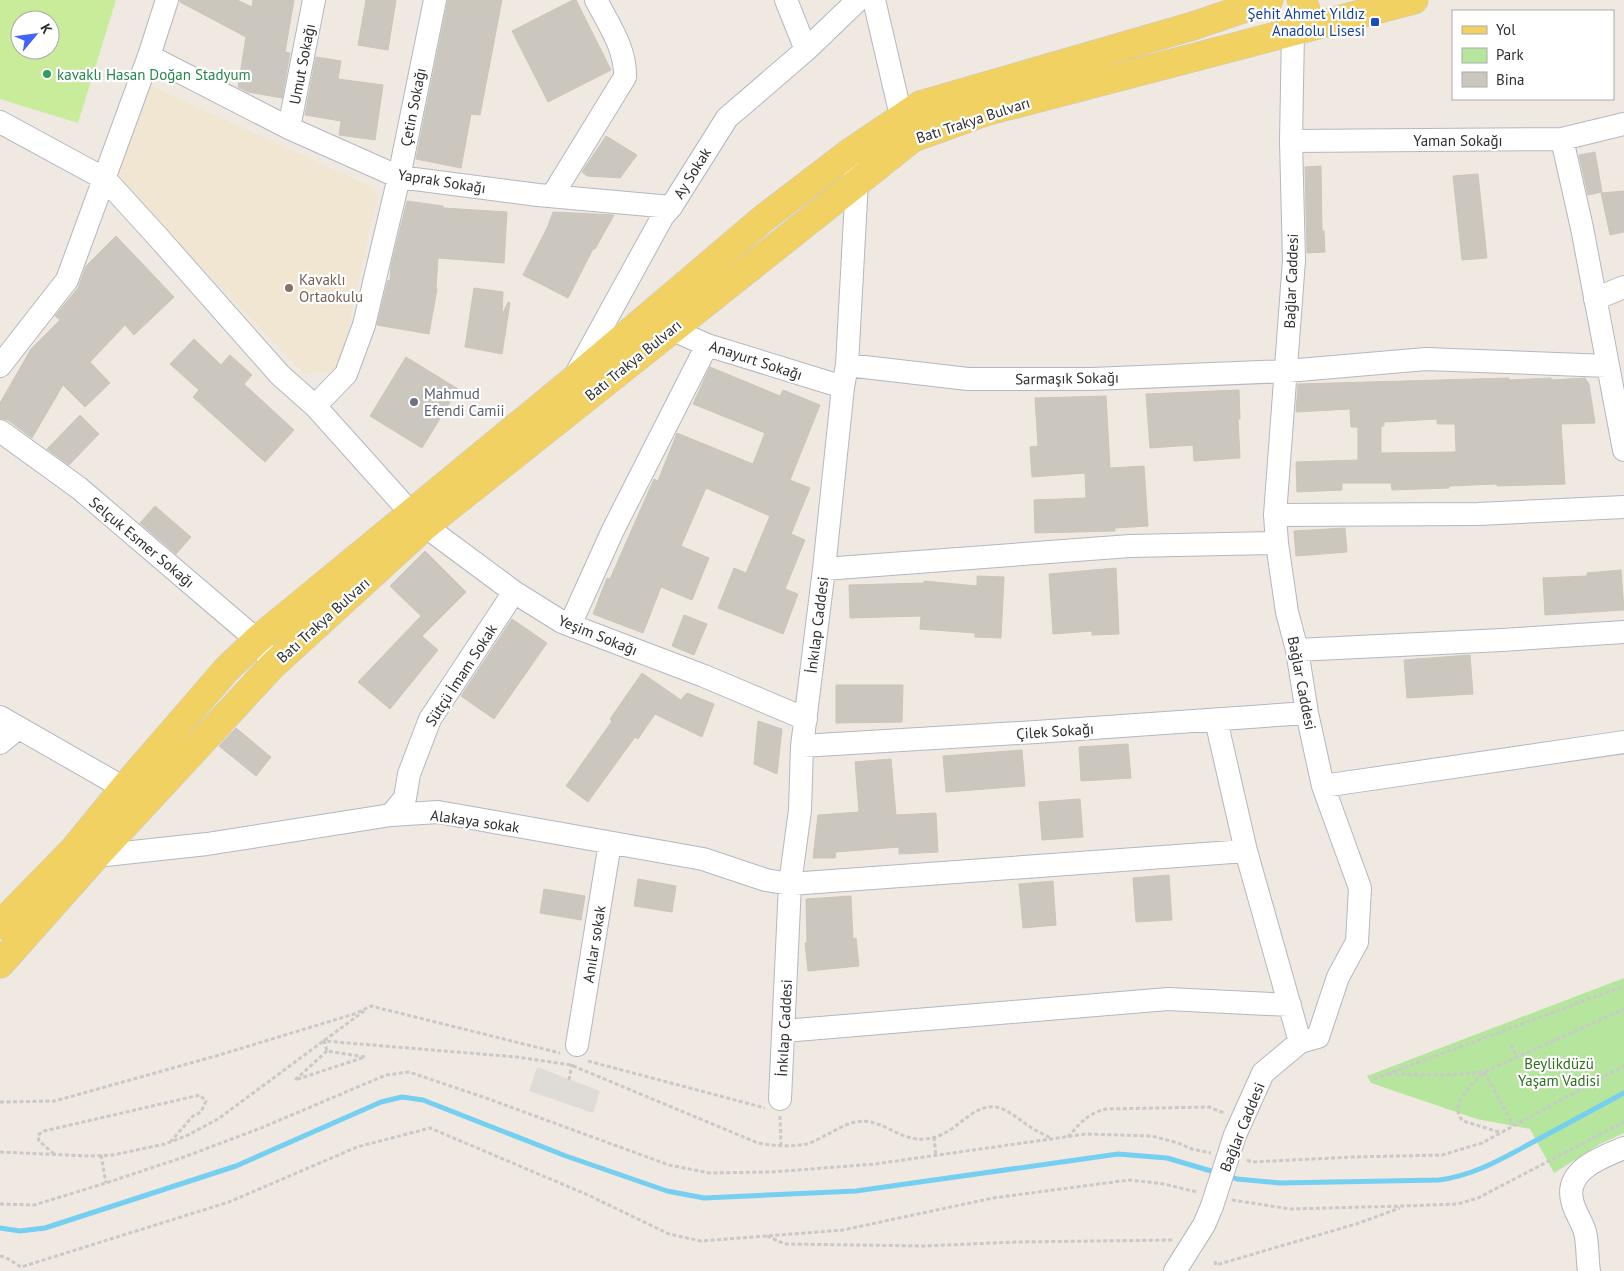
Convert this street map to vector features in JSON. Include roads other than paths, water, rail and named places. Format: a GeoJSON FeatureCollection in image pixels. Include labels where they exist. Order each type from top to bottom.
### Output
{"type":"FeatureCollection","features":[{"type":"Feature","properties":{"kind":"main road","name":"Batı Trakya Bulvarı"},"geometry":{"type":"LineString","coordinates":[[0,925],[75,848],[226,670],[257,640],[671,329],[857,181],[904,130],[920,105],[1192,26],[1269,0]]}},
{"type":"Feature","properties":{"kind":"main road"},"geometry":{"type":"LineString","coordinates":[[1275,0],[1269,11],[1272,23],[1281,31],[1293,32],[1299,29],[1306,19],[1306,6],[1302,0]]}},
{"type":"Feature","properties":{"kind":"main road","name":"Batı Trakya Bulvarı"},"geometry":{"type":"LineString","coordinates":[[904,130],[913,138],[985,112],[1414,0]]}},
{"type":"Feature","properties":{"kind":"main road","name":"Batı Trakya Bulvarı"},"geometry":{"type":"LineString","coordinates":[[0,964],[96,856],[273,665],[418,520],[572,382],[764,218],[849,153],[904,130]]}},
{"type":"Feature","properties":{"kind":"street"},"geometry":{"type":"LineString","coordinates":[[0,366],[67,280],[149,56],[167,0]]}},
{"type":"Feature","properties":{"kind":"street","name":"Umut Sokağı"},"geometry":{"type":"LineString","coordinates":[[289,128],[314,0]]}},
{"type":"Feature","properties":{"kind":"street","name":"Çetin Sokağı"},"geometry":{"type":"LineString","coordinates":[[315,406],[346,374],[364,325],[399,177],[435,0]]}},
{"type":"Feature","properties":{"kind":"street"},"geometry":{"type":"LineString","coordinates":[[552,196],[625,77],[626,63],[622,50],[596,0]]}},
{"type":"Feature","properties":{"kind":"street"},"geometry":{"type":"LineString","coordinates":[[786,0],[806,50]]}},
{"type":"Feature","properties":{"kind":"street","name":"Ay Sokak"},"geometry":{"type":"LineString","coordinates":[[572,382],[663,216],[671,207],[727,118],[806,50],[858,0]]}},
{"type":"Feature","properties":{"kind":"street"},"geometry":{"type":"LineString","coordinates":[[874,0],[904,130]]}},
{"type":"Feature","properties":{"kind":"street","name":"Bağlar Caddesi"},"geometry":{"type":"LineString","coordinates":[[1175,1271],[1204,1224],[1211,1199],[1235,1135],[1263,1073],[1300,1042],[1318,1037],[1338,977],[1357,942],[1360,888],[1323,786],[1288,612],[1277,543],[1275,515],[1294,260],[1291,141],[1293,32]]}},
{"type":"Feature","properties":{"kind":"street","name":"Yaprak Sokağı"},"geometry":{"type":"LineString","coordinates":[[149,56],[289,128],[399,177],[552,196],[671,207]]}},
{"type":"Feature","properties":{"kind":"street","name":"Yeşim Sokağı"},"geometry":{"type":"LineString","coordinates":[[0,122],[105,179],[280,374],[315,406],[418,520],[514,592],[562,622],[704,676],[806,719]]}},
{"type":"Feature","properties":{"kind":"street","name":"Yaman Sokağı"},"geometry":{"type":"LineString","coordinates":[[1291,141],[1562,140],[1624,124]]}},
{"type":"Feature","properties":{"kind":"street"},"geometry":{"type":"LineString","coordinates":[[1562,140],[1582,228],[1624,448]]}},
{"type":"Feature","properties":{"kind":"street","name":"İnkılap Caddesi"},"geometry":{"type":"LineString","coordinates":[[777,1107],[784,1031],[790,884],[800,810],[802,746],[824,569],[843,387],[848,364],[857,181],[849,153]]}},
{"type":"Feature","properties":{"kind":"street"},"geometry":{"type":"LineString","coordinates":[[1595,299],[1624,286]]}},
{"type":"Feature","properties":{"kind":"street","name":"Anayurt Sokağı"},"geometry":{"type":"LineString","coordinates":[[671,329],[707,344],[843,387]]}},
{"type":"Feature","properties":{"kind":"street"},"geometry":{"type":"LineString","coordinates":[[570,625],[613,530],[707,344]]}},
{"type":"Feature","properties":{"kind":"street","name":"Sarmaşık Sokağı"},"geometry":{"type":"LineString","coordinates":[[848,364],[968,379],[1092,379],[1287,371],[1426,359],[1608,366]]}},
{"type":"Feature","properties":{"kind":"street","name":"Selçuk Esmer Sokağı"},"geometry":{"type":"LineString","coordinates":[[0,431],[79,488],[257,640],[273,665]]}},
{"type":"Feature","properties":{"kind":"street"},"geometry":{"type":"LineString","coordinates":[[1275,515],[1478,514],[1624,507]]}},
{"type":"Feature","properties":{"kind":"street"},"geometry":{"type":"LineString","coordinates":[[824,569],[1130,546],[1277,543]]}},
{"type":"Feature","properties":{"kind":"street","name":"Sütçü İmam Sokak"},"geometry":{"type":"LineString","coordinates":[[391,815],[405,798],[409,774],[430,719],[514,592]]}},
{"type":"Feature","properties":{"kind":"street"},"geometry":{"type":"LineString","coordinates":[[1297,650],[1624,632]]}},
{"type":"Feature","properties":{"kind":"street","name":"Çilek Sokağı"},"geometry":{"type":"LineString","coordinates":[[802,746],[1307,713]]}},
{"type":"Feature","properties":{"kind":"street"},"geometry":{"type":"LineString","coordinates":[[1216,720],[1246,851],[1300,1042]]}},
{"type":"Feature","properties":{"kind":"street"},"geometry":{"type":"LineString","coordinates":[[0,743],[9,723],[124,788]]}},
{"type":"Feature","properties":{"kind":"street"},"geometry":{"type":"LineString","coordinates":[[1323,786],[1624,742]]}},
{"type":"Feature","properties":{"kind":"street","name":"Alakaya sokak"},"geometry":{"type":"LineString","coordinates":[[96,856],[207,844],[391,815],[438,812],[703,860],[766,880],[790,884],[1246,851]]}},
{"type":"Feature","properties":{"kind":"street","name":"Anılar sokak"},"geometry":{"type":"LineString","coordinates":[[577,1053],[610,843]]}},
{"type":"Feature","properties":{"kind":"street"},"geometry":{"type":"LineString","coordinates":[[784,1031],[1168,999],[1290,1005]]}},
{"type":"Feature","properties":{"kind":"street"},"geometry":{"type":"LineString","coordinates":[[1589,1271],[1585,1232],[1572,1200],[1571,1186],[1581,1170],[1607,1155],[1624,1148]]}},
{"type":"Feature","properties":{"kind":"waterway"},"geometry":{"type":"LineString","coordinates":[[1228,1176],[1237,1179],[1280,1183],[1439,1180],[1452,1178],[1477,1170],[1500,1159],[1624,1093]]}},
{"type":"Feature","properties":{"kind":"waterway"},"geometry":{"type":"LineString","coordinates":[[0,1228],[20,1231],[45,1228],[236,1166],[381,1102],[402,1097],[423,1100],[566,1156],[667,1191],[704,1198],[856,1191],[1118,1154],[1167,1158],[1218,1173]]}},
{"type":"Feature","properties":{"kind":"place","name":"Şehit Ahmet Yıldız Anadolu Lisesi"},"geometry":{"type":"Point","coordinates":[1375,22]}},
{"type":"Feature","properties":{"kind":"place","name":"kavaklı Hasan Doğan Stadyum"},"geometry":{"type":"Point","coordinates":[47,74]}},
{"type":"Feature","properties":{"kind":"place","name":"Kavaklı Ortaokulu"},"geometry":{"type":"Point","coordinates":[289,288]}},
{"type":"Feature","properties":{"kind":"place","name":"Mahmud Efendi Camii"},"geometry":{"type":"Point","coordinates":[414,402]}},
{"type":"Feature","properties":{"kind":"park label","name":"Beylikdüzü Yaşam Vadisi"},"geometry":{"type":"Point","coordinates":[1559,1072]}}]}
